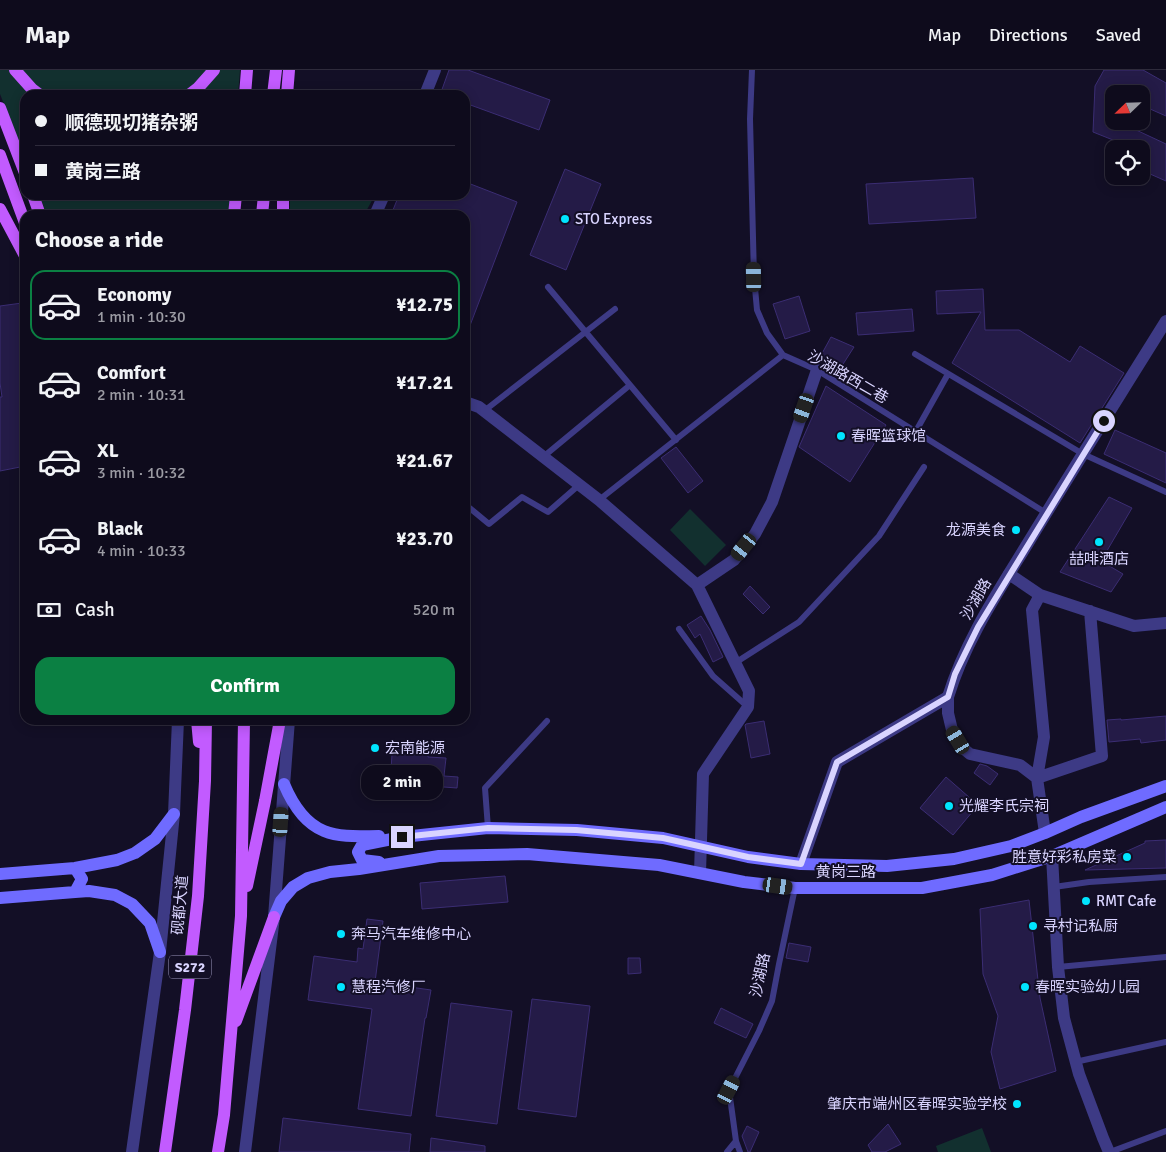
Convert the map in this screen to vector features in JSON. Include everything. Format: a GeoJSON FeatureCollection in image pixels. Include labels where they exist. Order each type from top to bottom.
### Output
{"type":"FeatureCollection","features":[{"type":"Feature","properties":{"kind":"main road"},"geometry":{"type":"LineString","coordinates":[[15,70],[33,90]]}},
{"type":"Feature","properties":{"kind":"main road"},"geometry":{"type":"LineString","coordinates":[[195,90],[214,70]]}},
{"type":"Feature","properties":{"kind":"main road"},"geometry":{"type":"LineString","coordinates":[[245,90],[247,70]]}},
{"type":"Feature","properties":{"kind":"main road"},"geometry":{"type":"LineString","coordinates":[[274,90],[276,70]]}},
{"type":"Feature","properties":{"kind":"main road"},"geometry":{"type":"LineString","coordinates":[[287,90],[289,70]]}},
{"type":"Feature","properties":{"kind":"main road"},"geometry":{"type":"LineString","coordinates":[[0,108],[20,159]]}},
{"type":"Feature","properties":{"kind":"main road"},"geometry":{"type":"LineString","coordinates":[[0,155],[20,210]]}},
{"type":"Feature","properties":{"kind":"main road"},"geometry":{"type":"LineString","coordinates":[[2,214],[20,247]]}},
{"type":"Feature","properties":{"kind":"main road"},"geometry":{"type":"LineString","coordinates":[[197,725],[205,781]]}},
{"type":"Feature","properties":{"kind":"main road","name":"砚都大道"},"geometry":{"type":"LineString","coordinates":[[165,1152],[185,1010],[198,896],[205,781],[206,725]]}},
{"type":"Feature","properties":{"kind":"main road"},"geometry":{"type":"LineString","coordinates":[[218,1152],[224,1115],[241,916],[244,725]]}},
{"type":"Feature","properties":{"kind":"main road"},"geometry":{"type":"LineString","coordinates":[[241,916],[279,725]]}},
{"type":"Feature","properties":{"kind":"main road"},"geometry":{"type":"LineString","coordinates":[[284,784],[299,812],[323,831],[334,834],[402,837]]}},
{"type":"Feature","properties":{"kind":"main road","name":"黄岗三路"},"geometry":{"type":"LineString","coordinates":[[402,837],[488,828],[576,830],[663,838],[748,857],[801,864],[888,866],[954,859],[1010,846],[1081,817],[1166,786]]}},
{"type":"Feature","properties":{"kind":"main road","name":"黄岗三路"},"geometry":{"type":"LineString","coordinates":[[394,863],[439,856],[526,854],[659,865],[744,882],[795,888],[922,888],[992,875],[1052,856],[1166,807]]}},
{"type":"Feature","properties":{"kind":"main road"},"geometry":{"type":"LineString","coordinates":[[0,874],[76,868],[117,860],[135,853],[155,839],[174,814]]}},
{"type":"Feature","properties":{"kind":"main road"},"geometry":{"type":"LineString","coordinates":[[394,863],[362,860],[358,852],[362,845],[402,837]]}},
{"type":"Feature","properties":{"kind":"main road"},"geometry":{"type":"LineString","coordinates":[[230,1037],[274,917],[281,901],[293,887],[308,878],[330,872],[394,863]]}},
{"type":"Feature","properties":{"kind":"main road"},"geometry":{"type":"LineString","coordinates":[[75,892],[82,879],[76,868]]}},
{"type":"Feature","properties":{"kind":"main road"},"geometry":{"type":"LineString","coordinates":[[0,898],[89,891],[115,894],[132,904],[150,922],[160,952]]}},
{"type":"Feature","properties":{"kind":"main road"},"geometry":{"type":"LineString","coordinates":[[224,1115],[226,1152]]}},
{"type":"Feature","properties":{"kind":"street"},"geometry":{"type":"LineString","coordinates":[[427,90],[435,70]]}},
{"type":"Feature","properties":{"kind":"street","name":"沙湖路"},"geometry":{"type":"LineString","coordinates":[[948,697],[955,674],[978,627],[1046,513],[1166,321]]}},
{"type":"Feature","properties":{"kind":"street"},"geometry":{"type":"LineString","coordinates":[[697,584],[734,560],[755,534],[772,502],[817,370]]}},
{"type":"Feature","properties":{"kind":"street"},"geometry":{"type":"LineString","coordinates":[[470,404],[479,407],[599,500],[697,584],[749,691],[748,707],[703,774],[700,873]]}},
{"type":"Feature","properties":{"kind":"street"},"geometry":{"type":"LineString","coordinates":[[1009,574],[1040,596],[1134,626],[1166,623]]}},
{"type":"Feature","properties":{"kind":"street"},"geometry":{"type":"LineString","coordinates":[[1040,596],[1032,610],[1044,737],[1037,778],[1045,833]]}},
{"type":"Feature","properties":{"kind":"street"},"geometry":{"type":"LineString","coordinates":[[1037,778],[1102,756],[1090,611]]}},
{"type":"Feature","properties":{"kind":"street"},"geometry":{"type":"LineString","coordinates":[[948,697],[948,713],[952,730],[964,749],[970,754],[1020,765],[1037,778]]}},
{"type":"Feature","properties":{"kind":"street"},"geometry":{"type":"LineString","coordinates":[[801,864],[837,762],[948,697]]}},
{"type":"Feature","properties":{"kind":"street"},"geometry":{"type":"LineString","coordinates":[[132,1152],[160,952],[174,814],[178,725]]}},
{"type":"Feature","properties":{"kind":"street"},"geometry":{"type":"LineString","coordinates":[[245,1152],[274,917],[289,725]]}},
{"type":"Feature","properties":{"kind":"street"},"geometry":{"type":"LineString","coordinates":[[1052,856],[1058,967],[1064,1018],[1082,1083],[1109,1152]]}},
{"type":"Feature","properties":{"kind":"lane","name":"沙湖路西二巷"},"geometry":{"type":"LineString","coordinates":[[752,70],[750,119],[754,277],[757,310],[767,334],[783,355],[817,370],[1046,513]]}},
{"type":"Feature","properties":{"kind":"lane"},"geometry":{"type":"LineString","coordinates":[[548,287],[676,440]]}},
{"type":"Feature","properties":{"kind":"lane"},"geometry":{"type":"LineString","coordinates":[[484,411],[615,309]]}},
{"type":"Feature","properties":{"kind":"lane"},"geometry":{"type":"LineString","coordinates":[[915,354],[1083,454],[1166,492]]}},
{"type":"Feature","properties":{"kind":"lane"},"geometry":{"type":"LineString","coordinates":[[599,500],[783,355]]}},
{"type":"Feature","properties":{"kind":"lane"},"geometry":{"type":"LineString","coordinates":[[916,432],[948,374]]}},
{"type":"Feature","properties":{"kind":"lane"},"geometry":{"type":"LineString","coordinates":[[543,457],[630,385]]}},
{"type":"Feature","properties":{"kind":"lane"},"geometry":{"type":"LineString","coordinates":[[735,662],[799,622],[879,536],[924,467]]}},
{"type":"Feature","properties":{"kind":"lane"},"geometry":{"type":"LineString","coordinates":[[470,508],[489,524],[522,497],[548,512],[579,485]]}},
{"type":"Feature","properties":{"kind":"lane"},"geometry":{"type":"LineString","coordinates":[[679,629],[713,676],[748,707]]}},
{"type":"Feature","properties":{"kind":"lane"},"geometry":{"type":"LineString","coordinates":[[488,828],[485,788],[547,721]]}},
{"type":"Feature","properties":{"kind":"lane"},"geometry":{"type":"LineString","coordinates":[[1054,887],[1089,882],[1166,877]]}},
{"type":"Feature","properties":{"kind":"lane","name":"沙湖路"},"geometry":{"type":"LineString","coordinates":[[736,1141],[729,1090],[759,1032],[772,1001],[795,888]]}},
{"type":"Feature","properties":{"kind":"lane"},"geometry":{"type":"LineString","coordinates":[[1058,967],[1166,957]]}},
{"type":"Feature","properties":{"kind":"lane"},"geometry":{"type":"LineString","coordinates":[[1075,1062],[1166,1042]]}},
{"type":"Feature","properties":{"kind":"lane"},"geometry":{"type":"LineString","coordinates":[[1109,1152],[1166,1131]]}},
{"type":"Feature","properties":{"kind":"lane"},"geometry":{"type":"LineString","coordinates":[[727,1152],[736,1141]]}},
{"type":"Feature","properties":{"kind":"lane"},"geometry":{"type":"LineString","coordinates":[[736,1141],[740,1152]]}},
{"type":"Feature","properties":{"kind":"green space"},"geometry":{"type":"Polygon","coordinates":[[[0,70],[240,70],[238,90],[20,90],[20,145],[0,94],[0,70]]]}},
{"type":"Feature","properties":{"kind":"green space"},"geometry":{"type":"Polygon","coordinates":[[[41,200],[230,200],[230,210],[45,210],[41,200]]]}},
{"type":"Feature","properties":{"kind":"green space"},"geometry":{"type":"Polygon","coordinates":[[[290,200],[372,200],[367,210],[290,210],[290,200]]]}},
{"type":"Feature","properties":{"kind":"green space"},"geometry":{"type":"Polygon","coordinates":[[[690,509],[726,545],[705,566],[670,530],[690,509]]]}},
{"type":"Feature","properties":{"kind":"green space"},"geometry":{"type":"Polygon","coordinates":[[[982,1128],[991,1152],[938,1152],[936,1146],[982,1128]]]}},
{"type":"Feature","properties":{"kind":"building"},"geometry":{"type":"Polygon","coordinates":[[[449,70],[468,70],[550,100],[539,130],[470,105],[470,90],[442,90],[449,70]]]}},
{"type":"Feature","properties":{"kind":"building"},"geometry":{"type":"Polygon","coordinates":[[[1104,70],[1143,70],[1166,83],[1166,116],[1150,109],[1150,85],[1105,85],[1105,130],[1136,130],[1166,144],[1166,181],[1150,174],[1150,140],[1113,140],[1093,132],[1095,86],[1104,70]]]}},
{"type":"Feature","properties":{"kind":"building","name":"STO Express"},"geometry":{"type":"Polygon","coordinates":[[[565,169],[601,184],[566,270],[530,255],[565,169]]]}},
{"type":"Feature","properties":{"kind":"building"},"geometry":{"type":"Polygon","coordinates":[[[973,178],[976,218],[869,224],[866,184],[973,178]]]}},
{"type":"Feature","properties":{"kind":"building"},"geometry":{"type":"Polygon","coordinates":[[[470,184],[517,202],[470,325],[470,210],[393,210],[397,200],[470,200],[470,184]]]}},
{"type":"Feature","properties":{"kind":"building"},"geometry":{"type":"Polygon","coordinates":[[[983,289],[985,330],[1019,330],[1070,362],[1080,346],[1124,373],[1080,443],[952,363],[981,312],[937,314],[936,291],[983,289]]]}},
{"type":"Feature","properties":{"kind":"building"},"geometry":{"type":"Polygon","coordinates":[[[799,296],[810,331],[785,339],[773,304],[799,296]]]}},
{"type":"Feature","properties":{"kind":"building"},"geometry":{"type":"Polygon","coordinates":[[[20,303],[20,467],[0,471],[0,397],[2,397],[0,383],[0,306],[20,303]]]}},
{"type":"Feature","properties":{"kind":"building"},"geometry":{"type":"Polygon","coordinates":[[[912,309],[914,331],[858,335],[856,313],[912,309]]]}},
{"type":"Feature","properties":{"kind":"building"},"geometry":{"type":"Polygon","coordinates":[[[831,337],[854,347],[838,372],[819,359],[831,337]]]}},
{"type":"Feature","properties":{"kind":"building","name":"春晖篮球馆"},"geometry":{"type":"Polygon","coordinates":[[[826,386],[886,425],[850,482],[799,447],[826,386]]]}},
{"type":"Feature","properties":{"kind":"building"},"geometry":{"type":"Polygon","coordinates":[[[1115,430],[1166,453],[1166,483],[1104,454],[1115,430]]]}},
{"type":"Feature","properties":{"kind":"building"},"geometry":{"type":"Polygon","coordinates":[[[676,447],[703,481],[688,493],[661,458],[676,447]]]}},
{"type":"Feature","properties":{"kind":"building"},"geometry":{"type":"Polygon","coordinates":[[[1109,497],[1132,508],[1101,561],[1123,574],[1111,592],[1060,572],[1109,497]]]}},
{"type":"Feature","properties":{"kind":"building"},"geometry":{"type":"Polygon","coordinates":[[[750,586],[770,607],[763,614],[743,594],[750,586]]]}},
{"type":"Feature","properties":{"kind":"building"},"geometry":{"type":"Polygon","coordinates":[[[701,616],[723,657],[713,662],[700,634],[695,638],[687,625],[701,616]]]}},
{"type":"Feature","properties":{"kind":"building"},"geometry":{"type":"Polygon","coordinates":[[[1166,716],[1166,740],[1141,743],[1140,739],[1109,742],[1107,720],[1166,716]]]}},
{"type":"Feature","properties":{"kind":"building"},"geometry":{"type":"Polygon","coordinates":[[[764,721],[770,754],[751,758],[745,725],[764,721]]]}},
{"type":"Feature","properties":{"kind":"building"},"geometry":{"type":"Polygon","coordinates":[[[393,741],[428,744],[428,757],[446,758],[444,776],[458,777],[457,788],[390,783],[393,741]]]}},
{"type":"Feature","properties":{"kind":"building"},"geometry":{"type":"Polygon","coordinates":[[[980,764],[987,766],[998,774],[990,785],[974,773],[980,764]]]}},
{"type":"Feature","properties":{"kind":"building","name":"光耀李氏宗祠"},"geometry":{"type":"Polygon","coordinates":[[[946,777],[978,805],[953,835],[920,808],[946,777]]]}},
{"type":"Feature","properties":{"kind":"building"},"geometry":{"type":"Polygon","coordinates":[[[1166,840],[1166,868],[1085,870],[1145,843],[1145,841],[1166,840]]]}},
{"type":"Feature","properties":{"kind":"building"},"geometry":{"type":"Polygon","coordinates":[[[505,876],[508,902],[422,909],[420,883],[505,876]]]}},
{"type":"Feature","properties":{"kind":"building"},"geometry":{"type":"Polygon","coordinates":[[[1029,900],[1040,998],[1056,1071],[1000,1089],[991,1052],[998,1016],[983,974],[980,909],[1029,900]]]}},
{"type":"Feature","properties":{"kind":"building"},"geometry":{"type":"Polygon","coordinates":[[[367,919],[383,921],[375,982],[431,990],[425,1018],[411,1116],[358,1109],[372,1009],[308,1000],[314,956],[357,962],[358,948],[363,949],[367,919]]]}},
{"type":"Feature","properties":{"kind":"building"},"geometry":{"type":"Polygon","coordinates":[[[789,943],[811,947],[808,962],[786,958],[789,943]]]}},
{"type":"Feature","properties":{"kind":"building"},"geometry":{"type":"Polygon","coordinates":[[[628,958],[640,958],[641,973],[628,974],[628,958]]]}},
{"type":"Feature","properties":{"kind":"building"},"geometry":{"type":"Polygon","coordinates":[[[532,999],[590,1006],[576,1117],[518,1109],[532,999]]]}},
{"type":"Feature","properties":{"kind":"building"},"geometry":{"type":"Polygon","coordinates":[[[451,1003],[512,1011],[497,1124],[436,1116],[451,1003]]]}},
{"type":"Feature","properties":{"kind":"building"},"geometry":{"type":"Polygon","coordinates":[[[721,1008],[753,1024],[746,1038],[714,1023],[721,1008]]]}},
{"type":"Feature","properties":{"kind":"building"},"geometry":{"type":"Polygon","coordinates":[[[283,1118],[411,1134],[409,1152],[279,1152],[283,1118]]]}},
{"type":"Feature","properties":{"kind":"building"},"geometry":{"type":"Polygon","coordinates":[[[888,1124],[901,1144],[885,1152],[872,1152],[868,1145],[888,1124]]]}},
{"type":"Feature","properties":{"kind":"building"},"geometry":{"type":"Polygon","coordinates":[[[747,1126],[759,1132],[750,1152],[748,1152],[742,1136],[747,1126]]]}},
{"type":"Feature","properties":{"kind":"building"},"geometry":{"type":"Polygon","coordinates":[[[431,1138],[485,1146],[485,1152],[430,1152],[431,1138]]]}},
{"type":"Feature","properties":{"kind":"place","name":"STO Express"},"geometry":{"type":"Point","coordinates":[565,219]}},
{"type":"Feature","properties":{"kind":"place","name":"春晖篮球馆"},"geometry":{"type":"Point","coordinates":[841,436]}},
{"type":"Feature","properties":{"kind":"place","name":"龙源美食"},"geometry":{"type":"Point","coordinates":[1016,530]}},
{"type":"Feature","properties":{"kind":"place","name":"喆啡酒店"},"geometry":{"type":"Point","coordinates":[1099,542]}},
{"type":"Feature","properties":{"kind":"place","name":"宏南能源"},"geometry":{"type":"Point","coordinates":[375,748]}},
{"type":"Feature","properties":{"kind":"place","name":"光耀李氏宗祠"},"geometry":{"type":"Point","coordinates":[949,806]}},
{"type":"Feature","properties":{"kind":"place","name":"胜意好彩私房菜"},"geometry":{"type":"Point","coordinates":[1127,857]}},
{"type":"Feature","properties":{"kind":"place","name":"RMT Cafe"},"geometry":{"type":"Point","coordinates":[1086,901]}},
{"type":"Feature","properties":{"kind":"place","name":"寻村记私厨"},"geometry":{"type":"Point","coordinates":[1033,926]}},
{"type":"Feature","properties":{"kind":"place","name":"奔马汽车维修中心"},"geometry":{"type":"Point","coordinates":[341,934]}},
{"type":"Feature","properties":{"kind":"place","name":"慧程汽修厂"},"geometry":{"type":"Point","coordinates":[341,987]}},
{"type":"Feature","properties":{"kind":"place","name":"春晖实验幼儿园"},"geometry":{"type":"Point","coordinates":[1025,987]}},
{"type":"Feature","properties":{"kind":"place","name":"肇庆市端州区春晖实验学校"},"geometry":{"type":"Point","coordinates":[1017,1104]}},
{"type":"Feature","properties":{"kind":"route"},"geometry":{"type":"LineString","coordinates":[[402,837],[488,828],[576,830],[663,838],[748,857],[801,864],[837,762],[948,697],[955,674],[978,627],[1104,421]]}}]}
